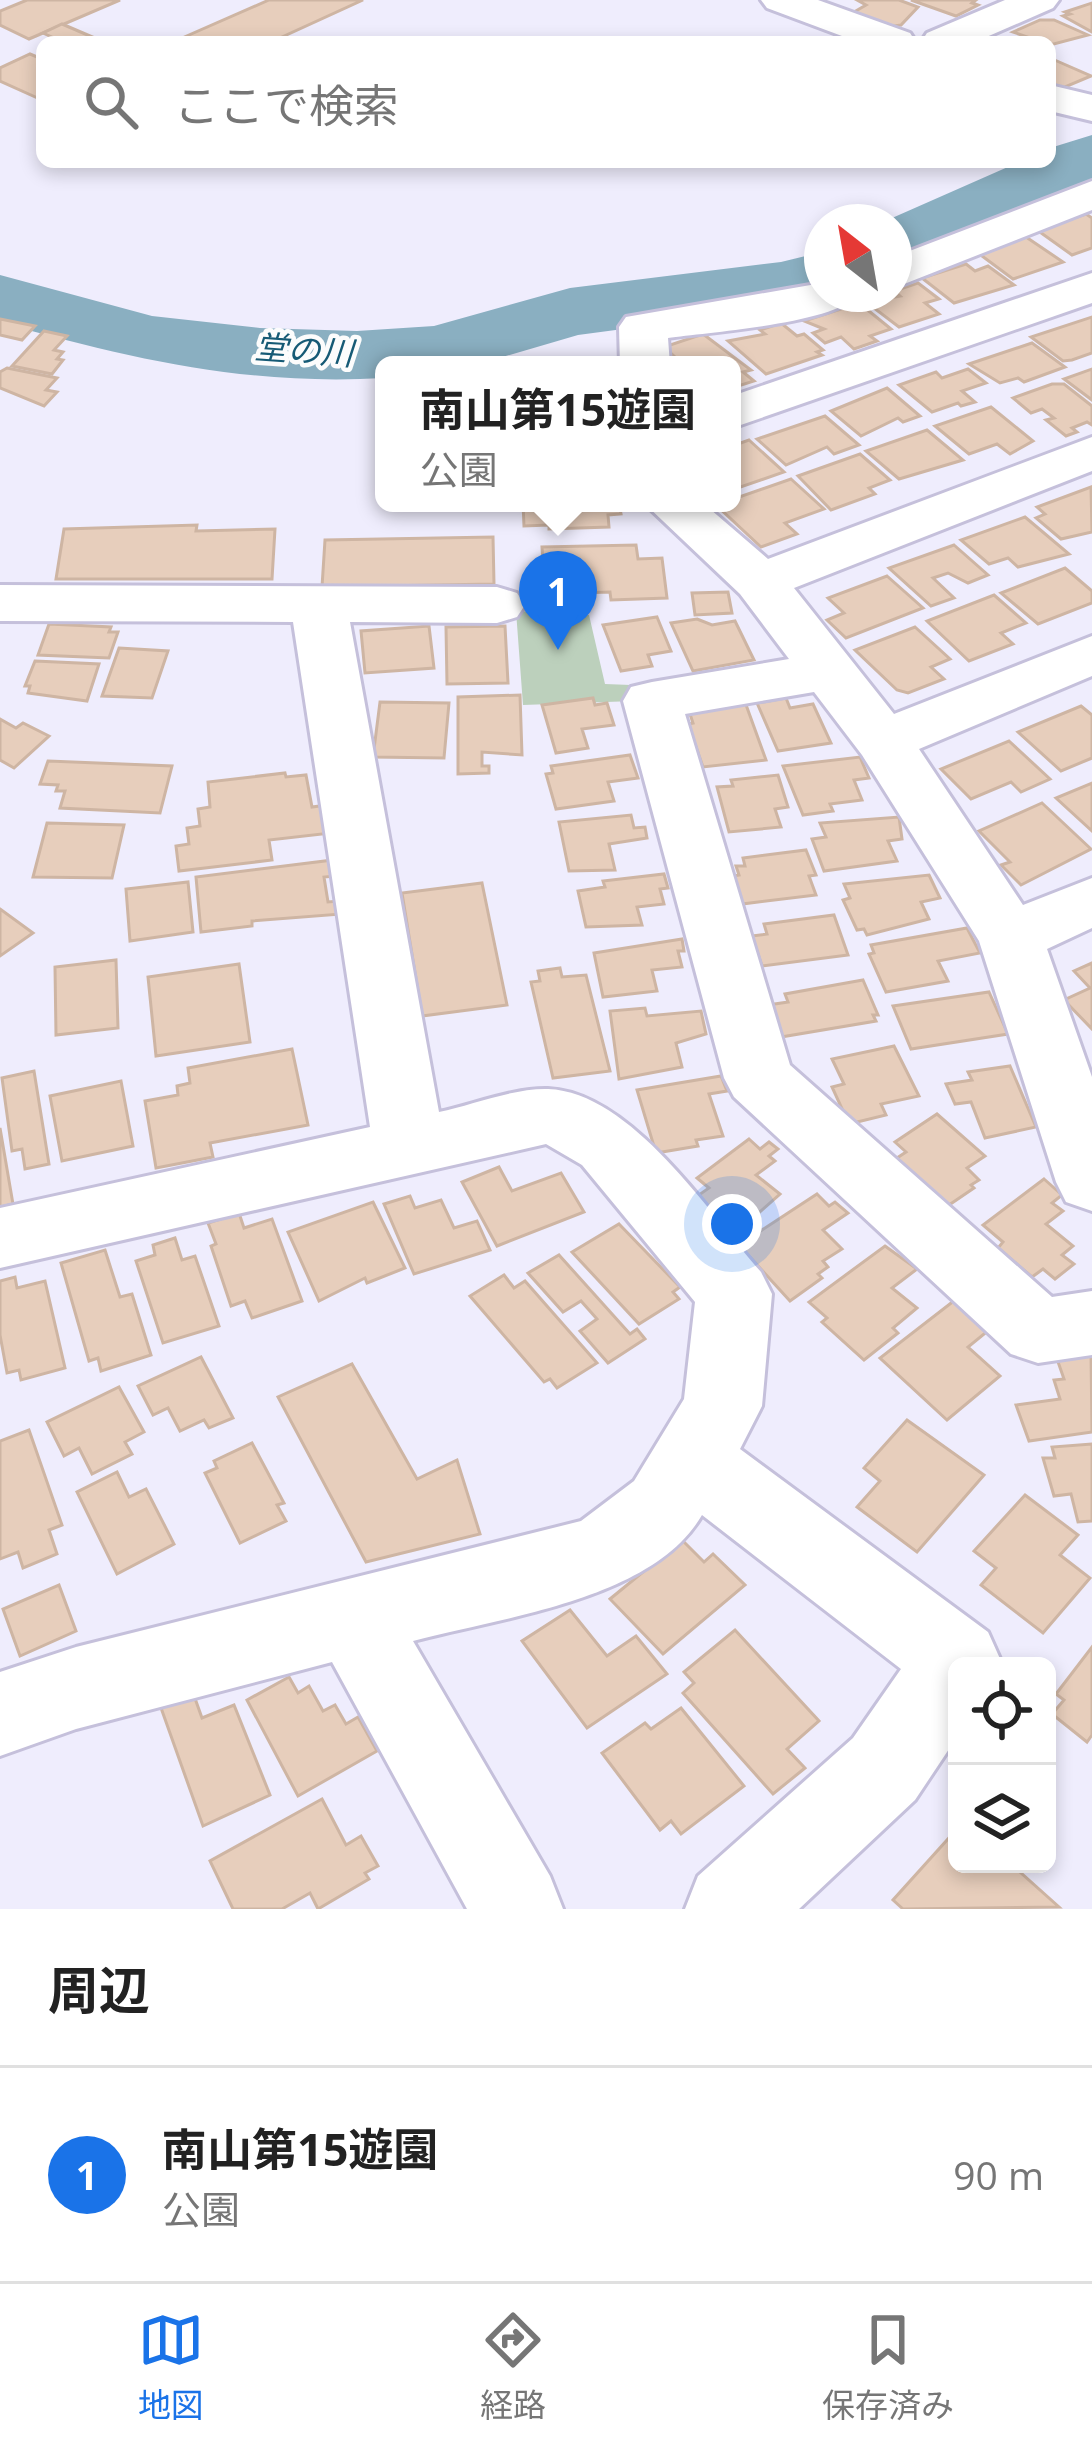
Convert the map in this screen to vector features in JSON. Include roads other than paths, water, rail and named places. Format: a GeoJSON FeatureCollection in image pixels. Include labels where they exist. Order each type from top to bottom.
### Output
{"type":"FeatureCollection","features":[{"type":"Feature","properties":{"kind":"street"},"geometry":{"type":"LineString","coordinates":[[781,0],[880,36]]}},
{"type":"Feature","properties":{"kind":"street"},"geometry":{"type":"LineString","coordinates":[[954,36],[1032,1]]}},
{"type":"Feature","properties":{"kind":"street"},"geometry":{"type":"LineString","coordinates":[[1056,99],[1092,108]]}},
{"type":"Feature","properties":{"kind":"street"},"geometry":{"type":"LineString","coordinates":[[912,267],[1092,194]]}},
{"type":"Feature","properties":{"kind":"street"},"geometry":{"type":"LineString","coordinates":[[741,410],[1092,287]]}},
{"type":"Feature","properties":{"kind":"street"},"geometry":{"type":"LineString","coordinates":[[645,356],[643,327],[804,303]]}},
{"type":"Feature","properties":{"kind":"street"},"geometry":{"type":"LineString","coordinates":[[760,582],[1092,453]]}},
{"type":"Feature","properties":{"kind":"street"},"geometry":{"type":"LineString","coordinates":[[681,512],[760,582],[829,671],[883,741],[1011,938],[1092,1182]]}},
{"type":"Feature","properties":{"kind":"street"},"geometry":{"type":"LineString","coordinates":[[0,603],[319,608],[497,605]]}},
{"type":"Feature","properties":{"kind":"street"},"geometry":{"type":"LineString","coordinates":[[319,608],[409,1146]]}},
{"type":"Feature","properties":{"kind":"street"},"geometry":{"type":"LineString","coordinates":[[883,741],[1092,655]]}},
{"type":"Feature","properties":{"kind":"street"},"geometry":{"type":"LineString","coordinates":[[829,671],[652,701],[759,1078],[1038,1331],[1092,1323]]}},
{"type":"Feature","properties":{"kind":"street"},"geometry":{"type":"LineString","coordinates":[[1011,938],[1092,901]]}},
{"type":"Feature","properties":{"kind":"street"},"geometry":{"type":"LineString","coordinates":[[0,1238],[546,1116],[573,1122],[607,1145],[734,1294],[723,1406],[663,1507],[602,1553],[76,1688],[0,1714]]}},
{"type":"Feature","properties":{"kind":"street"},"geometry":{"type":"LineString","coordinates":[[691,1459],[958,1661],[884,1769],[730,1909]]}},
{"type":"Feature","properties":{"kind":"street"},"geometry":{"type":"LineString","coordinates":[[352,1617],[517,1909]]}},
{"type":"Feature","properties":{"kind":"waterway","name":"堂の川"},"geometry":{"type":"LineString","coordinates":[[912,237],[1092,156]]}},
{"type":"Feature","properties":{"kind":"waterway","name":"堂の川"},"geometry":{"type":"LineString","coordinates":[[0,298],[148,339],[260,352],[357,355],[439,350],[570,312],[804,279]]}},
{"type":"Feature","properties":{"kind":"place","name":"南山第15遊園"},"geometry":{"type":"Point","coordinates":[558,650]}}]}
